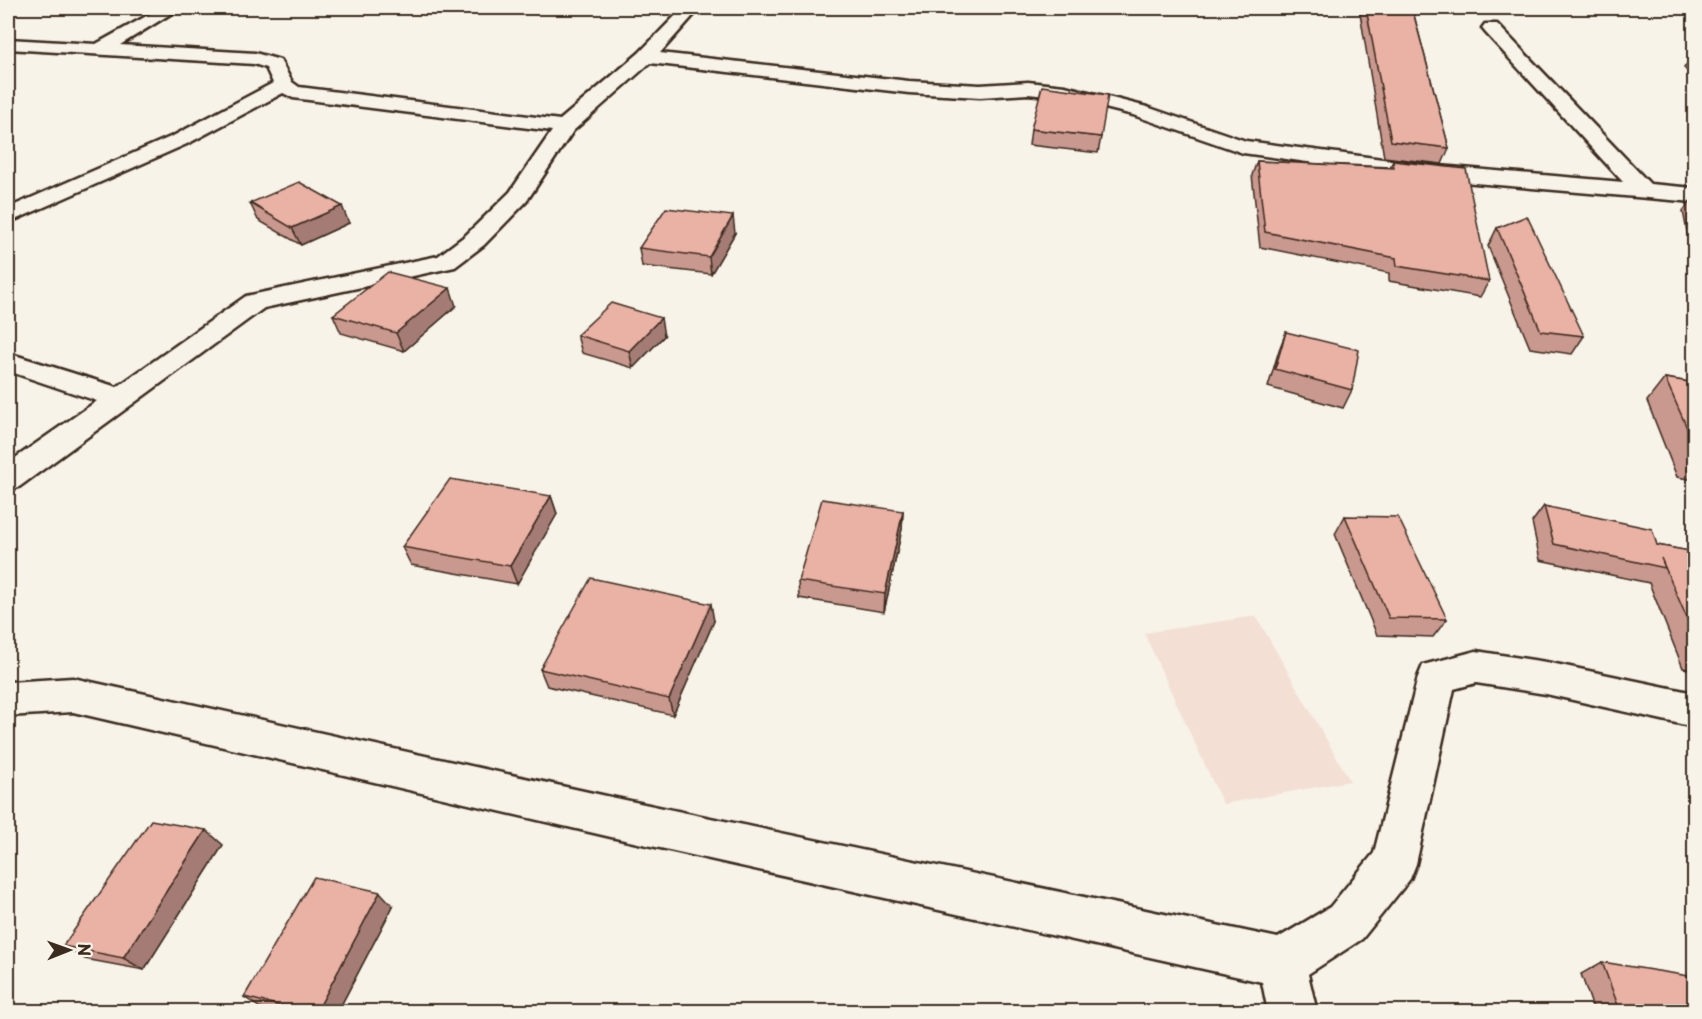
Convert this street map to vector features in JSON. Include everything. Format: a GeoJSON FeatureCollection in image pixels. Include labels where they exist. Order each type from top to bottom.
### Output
{"type":"FeatureCollection","features":[{"type":"Feature","properties":{"kind":"street"},"geometry":{"type":"LineString","coordinates":[[100,49],[172,8]]}},
{"type":"Feature","properties":{"kind":"street"},"geometry":{"type":"LineString","coordinates":[[8,479],[255,302],[446,262],[475,240],[518,197],[565,127],[646,57],[692,8]]}},
{"type":"Feature","properties":{"kind":"street"},"geometry":{"type":"LineString","coordinates":[[1491,28],[1642,189]]}},
{"type":"Feature","properties":{"kind":"street"},"geometry":{"type":"LineString","coordinates":[[8,44],[255,59],[273,64],[284,85],[293,92],[565,127]]}},
{"type":"Feature","properties":{"kind":"street"},"geometry":{"type":"LineString","coordinates":[[646,57],[909,87],[980,91],[1028,88],[1065,92],[1140,111],[1243,147],[1428,171],[1695,195]]}},
{"type":"Feature","properties":{"kind":"street"},"geometry":{"type":"LineString","coordinates":[[8,216],[182,139],[284,85]]}},
{"type":"Feature","properties":{"kind":"street"},"geometry":{"type":"LineString","coordinates":[[8,362],[120,398]]}},
{"type":"Feature","properties":{"kind":"street"},"geometry":{"type":"LineString","coordinates":[[8,699],[73,695],[610,818],[1281,963],[1346,924],[1394,864],[1437,677],[1476,668],[1546,678],[1695,710]]}},
{"type":"Feature","properties":{"kind":"street"},"geometry":{"type":"LineString","coordinates":[[1281,963],[1293,1011]]}},
{"type":"Feature","properties":{"kind":"shaded area"},"geometry":{"type":"Polygon","coordinates":[[[1256,616],[1350,781],[1223,804],[1144,633],[1256,616]]]}},
{"type":"Feature","properties":{"kind":"building"},"geometry":{"type":"Polygon","coordinates":[[[1366,8],[1412,8],[1449,148],[1391,141],[1366,8]]]}},
{"type":"Feature","properties":{"kind":"building"},"geometry":{"type":"Polygon","coordinates":[[[1042,86],[1108,95],[1101,137],[1031,129],[1042,86]]]}},
{"type":"Feature","properties":{"kind":"building"},"geometry":{"type":"Polygon","coordinates":[[[1257,161],[1394,168],[1393,161],[1466,169],[1489,281],[1397,266],[1396,258],[1265,232],[1257,161]]]}},
{"type":"Feature","properties":{"kind":"building"},"geometry":{"type":"Polygon","coordinates":[[[299,182],[342,206],[292,228],[250,203],[299,182]]]}},
{"type":"Feature","properties":{"kind":"building"},"geometry":{"type":"Polygon","coordinates":[[[666,208],[733,216],[709,257],[639,248],[666,208]]]}},
{"type":"Feature","properties":{"kind":"building"},"geometry":{"type":"Polygon","coordinates":[[[1527,216],[1584,336],[1541,331],[1497,228],[1527,216]]]}},
{"type":"Feature","properties":{"kind":"building"},"geometry":{"type":"Polygon","coordinates":[[[388,272],[450,288],[396,333],[333,315],[388,272]]]}},
{"type":"Feature","properties":{"kind":"building"},"geometry":{"type":"Polygon","coordinates":[[[611,303],[661,318],[629,351],[577,335],[611,303]]]}},
{"type":"Feature","properties":{"kind":"building"},"geometry":{"type":"Polygon","coordinates":[[[1286,332],[1359,350],[1352,390],[1275,369],[1286,332]]]}},
{"type":"Feature","properties":{"kind":"building"},"geometry":{"type":"Polygon","coordinates":[[[1665,378],[1695,383],[1695,446],[1665,378]]]}},
{"type":"Feature","properties":{"kind":"building"},"geometry":{"type":"Polygon","coordinates":[[[450,479],[551,496],[510,566],[402,547],[450,479]]]}},
{"type":"Feature","properties":{"kind":"building"},"geometry":{"type":"Polygon","coordinates":[[[822,499],[903,511],[885,594],[798,581],[822,499]]]}},
{"type":"Feature","properties":{"kind":"building"},"geometry":{"type":"Polygon","coordinates":[[[1544,506],[1652,529],[1657,545],[1695,552],[1695,637],[1661,558],[1665,568],[1554,544],[1544,506]]]}},
{"type":"Feature","properties":{"kind":"building"},"geometry":{"type":"Polygon","coordinates":[[[1345,516],[1398,517],[1447,619],[1389,618],[1345,516]]]}},
{"type":"Feature","properties":{"kind":"building"},"geometry":{"type":"Polygon","coordinates":[[[591,578],[711,604],[669,699],[540,669],[591,578]]]}},
{"type":"Feature","properties":{"kind":"building"},"geometry":{"type":"Polygon","coordinates":[[[151,820],[206,830],[123,958],[63,946],[151,820]]]}},
{"type":"Feature","properties":{"kind":"building"},"geometry":{"type":"Polygon","coordinates":[[[314,877],[380,892],[317,1011],[302,1011],[244,997],[314,877]]]}},
{"type":"Feature","properties":{"kind":"building"},"geometry":{"type":"Polygon","coordinates":[[[1602,962],[1695,977],[1695,1011],[1620,1011],[1602,962]]]}}]}
